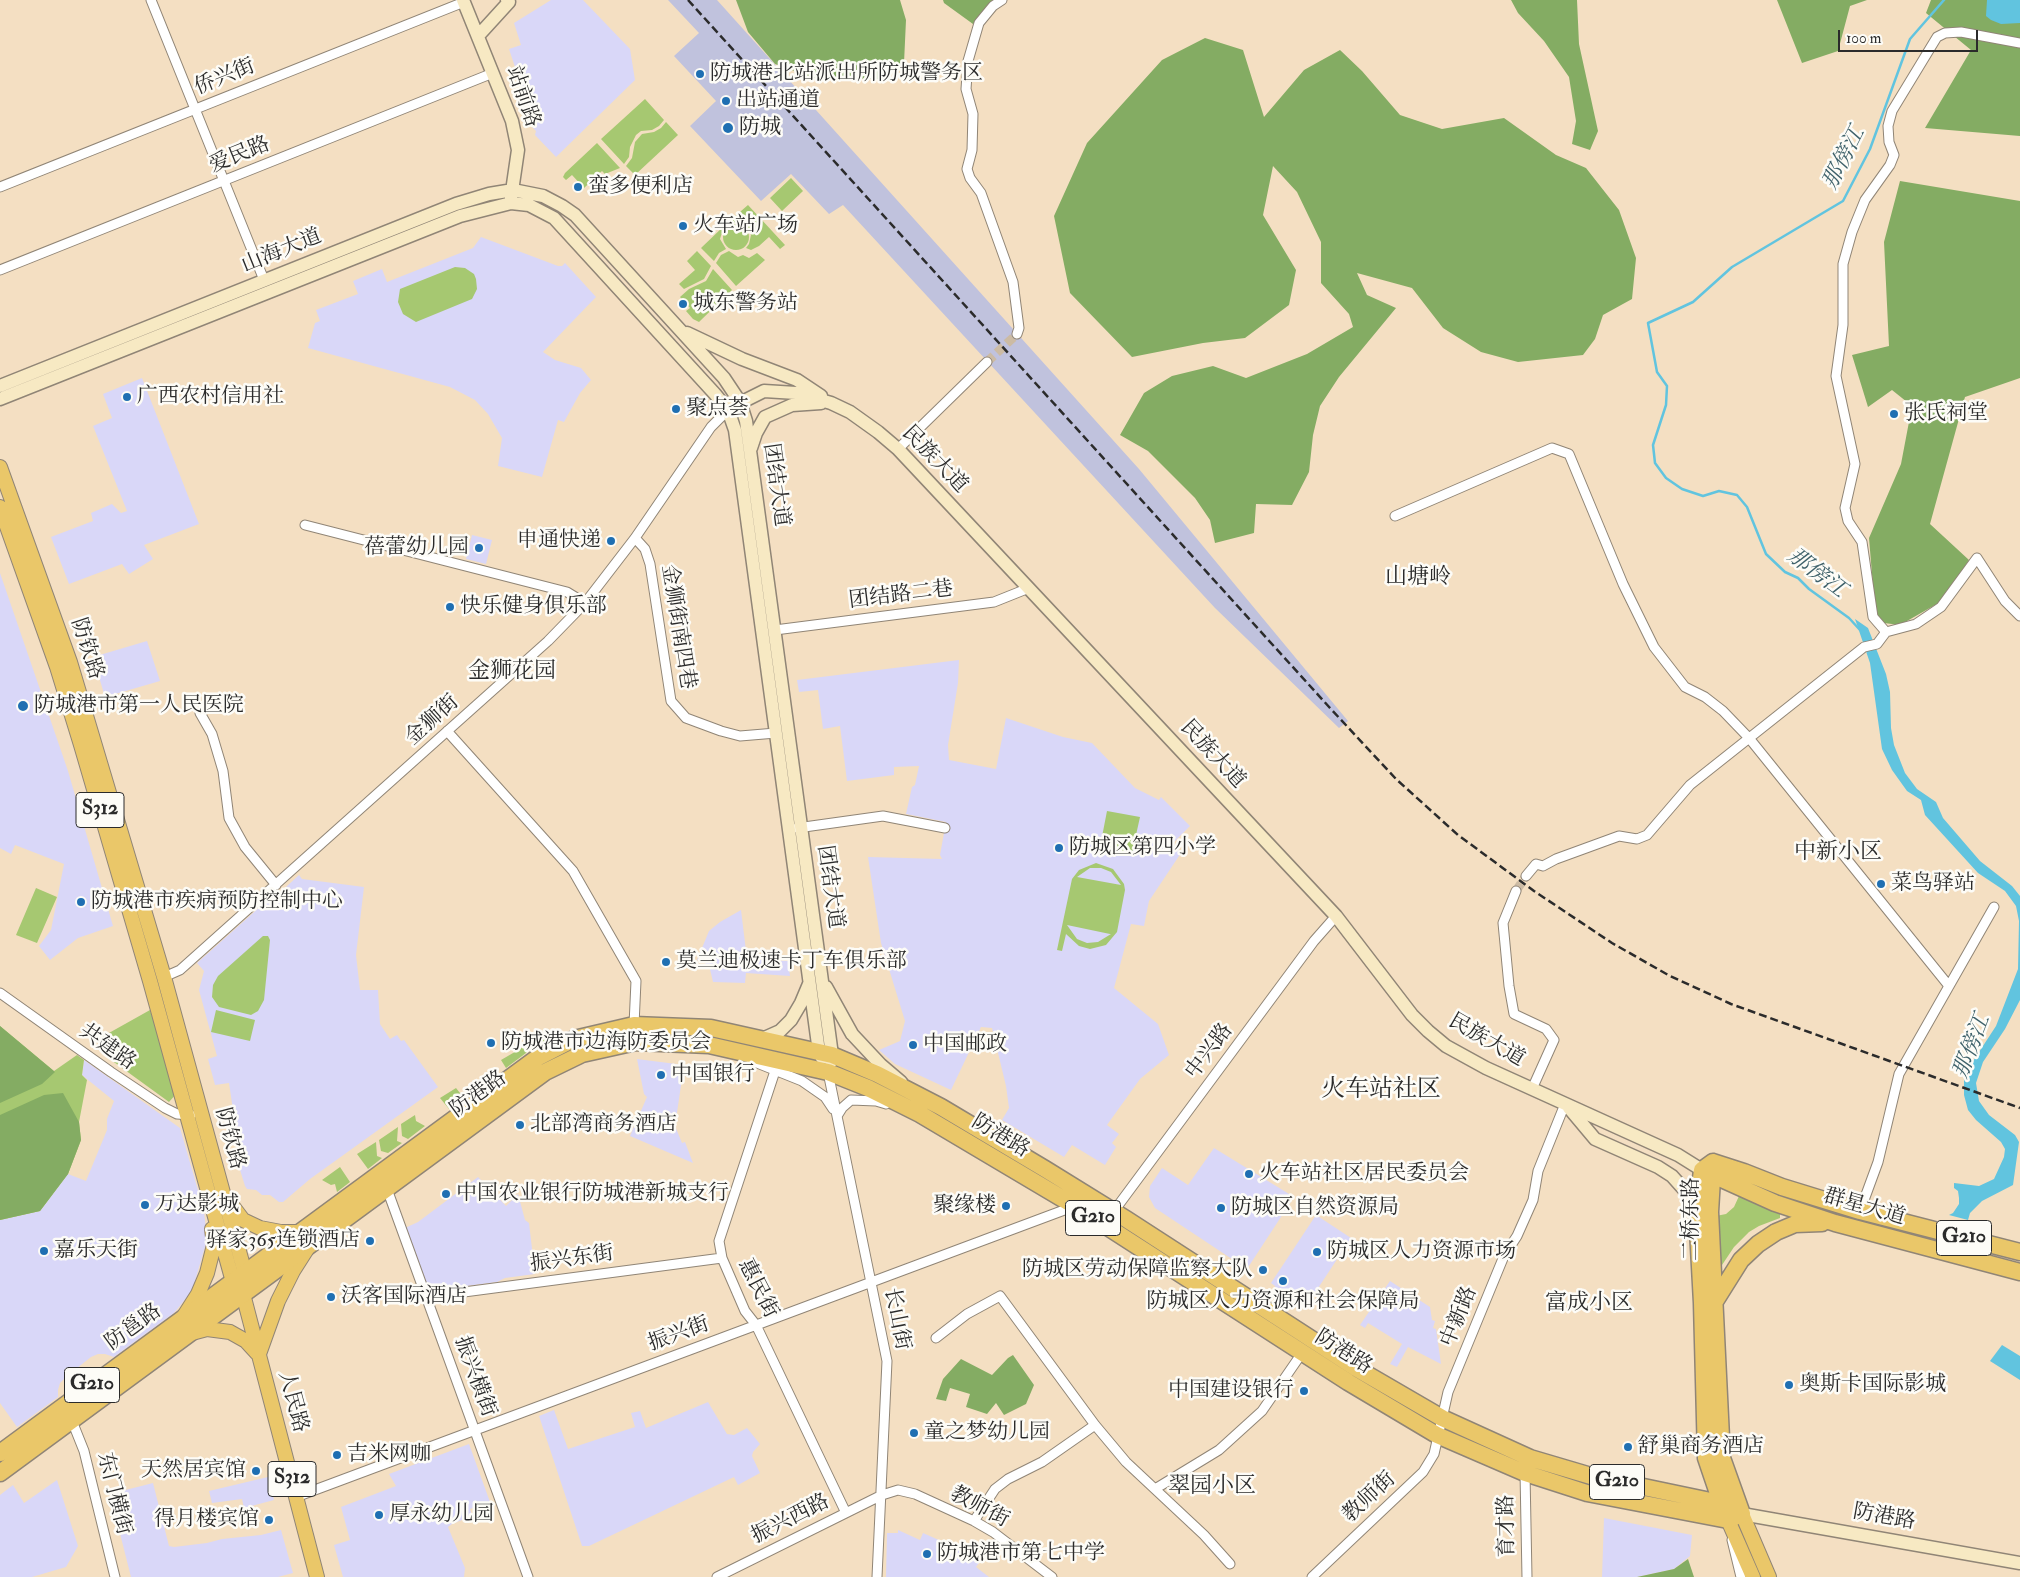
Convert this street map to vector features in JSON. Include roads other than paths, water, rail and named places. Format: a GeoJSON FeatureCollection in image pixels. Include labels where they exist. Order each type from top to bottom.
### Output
{"type":"FeatureCollection","features":[{"type":"Feature","properties":{"kind":"highway","name":"防港路"},"geometry":{"type":"LineString","coordinates":[[239,1277],[537,1058],[574,1039],[634,1025],[711,1028],[825,1054],[877,1074],[912,1091],[1114,1211],[1348,1363],[1442,1418],[1530,1458],[1582,1474],[1720,1503],[1735,1517]]}},
{"type":"Feature","properties":{"kind":"highway","name":"防港路"},"geometry":{"type":"LineString","coordinates":[[243,1294],[545,1072],[582,1054],[636,1042],[709,1045],[828,1072],[868,1088],[920,1114],[1075,1206],[1348,1382],[1438,1434],[1525,1473],[1587,1493],[1735,1517]]}},
{"type":"Feature","properties":{"kind":"highway","name":"群星大道"},"geometry":{"type":"LineString","coordinates":[[1709,1169],[1744,1172],[1782,1187],[1860,1211],[2020,1252]]}},
{"type":"Feature","properties":{"kind":"highway","name":"群星大道"},"geometry":{"type":"LineString","coordinates":[[1709,1169],[1775,1203],[1835,1223],[2020,1272]]}},
{"type":"Feature","properties":{"kind":"highway","name":"二桥东路"},"geometry":{"type":"LineString","coordinates":[[1709,1169],[1697,1212],[1706,1458],[1720,1503]]}},
{"type":"Feature","properties":{"kind":"highway","name":"二桥东路"},"geometry":{"type":"LineString","coordinates":[[1709,1169],[1722,1458],[1735,1517]]}},
{"type":"Feature","properties":{"kind":"highway","name":"G210"},"geometry":{"type":"LineString","coordinates":[[1714,1303],[1741,1260],[1776,1232],[1795,1224],[1835,1223]]}},
{"type":"Feature","properties":{"kind":"highway","name":"防邕路"},"geometry":{"type":"LineString","coordinates":[[0,1452],[239,1277]]}},
{"type":"Feature","properties":{"kind":"highway","name":"防邕路"},"geometry":{"type":"LineString","coordinates":[[0,1473],[243,1294]]}},
{"type":"Feature","properties":{"kind":"main road"},"geometry":{"type":"LineString","coordinates":[[478,36],[509,2],[507,0]]}},
{"type":"Feature","properties":{"kind":"main road","name":"站前路"},"geometry":{"type":"LineString","coordinates":[[464,1],[512,120],[518,150],[512,197]]}},
{"type":"Feature","properties":{"kind":"main road","name":"山海大道"},"geometry":{"type":"LineString","coordinates":[[0,386],[456,204],[489,194],[512,197],[543,196],[562,206],[580,220]]}},
{"type":"Feature","properties":{"kind":"main road","name":"山海大道"},"geometry":{"type":"LineString","coordinates":[[0,399],[512,197],[538,208],[554,218],[567,231]]}},
{"type":"Feature","properties":{"kind":"main road","name":"团结大道"},"geometry":{"type":"LineString","coordinates":[[580,220],[724,378],[740,402],[746,420],[775,630],[795,828],[828,1072]]}},
{"type":"Feature","properties":{"kind":"main road","name":"团结大道"},"geometry":{"type":"LineString","coordinates":[[567,231],[716,394],[728,410],[735,430],[776,733],[795,828]]}},
{"type":"Feature","properties":{"kind":"main road"},"geometry":{"type":"LineString","coordinates":[[680,329],[742,359],[797,380],[831,403]]}},
{"type":"Feature","properties":{"kind":"main road","name":"民族大道"},"geometry":{"type":"LineString","coordinates":[[728,410],[764,391],[796,393],[831,403],[850,412],[898,449],[1336,916],[1412,1015],[1428,1031],[1464,1057],[1709,1169]]}},
{"type":"Feature","properties":{"kind":"main road"},"geometry":{"type":"LineString","coordinates":[[750,450],[764,417],[792,405],[831,403]]}},
{"type":"Feature","properties":{"kind":"main road","name":"防钦路"},"geometry":{"type":"LineString","coordinates":[[0,467],[70,662],[164,977],[194,1114],[243,1294]]}},
{"type":"Feature","properties":{"kind":"main road","name":"防钦路"},"geometry":{"type":"LineString","coordinates":[[0,508],[54,658],[150,980],[194,1114]]}},
{"type":"Feature","properties":{"kind":"main road"},"geometry":{"type":"LineString","coordinates":[[762,1039],[780,1031],[791,1020],[816,980],[852,1034],[882,1065],[912,1091]]}},
{"type":"Feature","properties":{"kind":"main road"},"geometry":{"type":"LineString","coordinates":[[1565,1104],[1595,1138],[1658,1167],[1672,1176],[1689,1195],[1697,1212]]}},
{"type":"Feature","properties":{"kind":"main road"},"geometry":{"type":"LineString","coordinates":[[216,1196],[243,1220],[260,1228],[281,1232],[300,1232]]}},
{"type":"Feature","properties":{"kind":"main road"},"geometry":{"type":"LineString","coordinates":[[184,1318],[198,1294],[207,1273],[214,1245],[216,1196]]}},
{"type":"Feature","properties":{"kind":"main road"},"geometry":{"type":"LineString","coordinates":[[191,1333],[207,1329],[230,1332],[246,1341],[259,1355],[278,1301],[292,1271],[310,1246]]}},
{"type":"Feature","properties":{"kind":"main road","name":"人民路"},"geometry":{"type":"LineString","coordinates":[[243,1294],[317,1577]]}},
{"type":"Feature","properties":{"kind":"main road","name":"防港路"},"geometry":{"type":"LineString","coordinates":[[1735,1517],[2020,1563]]}},
{"type":"Feature","properties":{"kind":"main road","name":"二桥东路"},"geometry":{"type":"LineString","coordinates":[[1735,1517],[1753,1577]]}},
{"type":"Feature","properties":{"kind":"main road","name":"二桥东路"},"geometry":{"type":"LineString","coordinates":[[1735,1517],[1768,1577]]}},
{"type":"Feature","properties":{"kind":"street"},"geometry":{"type":"LineString","coordinates":[[151,0],[264,280]]}},
{"type":"Feature","properties":{"kind":"street"},"geometry":{"type":"LineString","coordinates":[[1002,0],[993,6],[978,23],[968,61],[966,89],[973,114],[972,150],[967,168],[970,178],[982,193],[1013,282],[1019,328],[1017,334]]}},
{"type":"Feature","properties":{"kind":"street","name":"侨兴街"},"geometry":{"type":"LineString","coordinates":[[0,187],[464,1]]}},
{"type":"Feature","properties":{"kind":"street"},"geometry":{"type":"LineString","coordinates":[[1886,632],[1873,617],[1862,542],[1848,521],[1845,508],[1855,464],[1836,376],[1843,325],[1844,264],[1852,232],[1865,200],[1890,165],[1894,155],[1889,142],[1888,126],[1892,110],[1937,37],[1945,33],[1961,32],[2020,43]]}},
{"type":"Feature","properties":{"kind":"street","name":"爱民路"},"geometry":{"type":"LineString","coordinates":[[0,270],[493,73]]}},
{"type":"Feature","properties":{"kind":"street"},"geometry":{"type":"LineString","coordinates":[[898,449],[987,362]]}},
{"type":"Feature","properties":{"kind":"street","name":"金狮街"},"geometry":{"type":"LineString","coordinates":[[164,977],[180,970],[276,885],[548,640],[585,603],[635,538],[711,427],[728,410]]}},
{"type":"Feature","properties":{"kind":"street"},"geometry":{"type":"LineString","coordinates":[[1394,516],[1552,448],[1569,454],[1623,584],[1654,647],[1685,687],[1705,697],[1723,711],[1749,738],[1949,986]]}},
{"type":"Feature","properties":{"kind":"street"},"geometry":{"type":"LineString","coordinates":[[305,525],[567,592],[585,603]]}},
{"type":"Feature","properties":{"kind":"street","name":"金狮街南四巷"},"geometry":{"type":"LineString","coordinates":[[635,538],[645,549],[650,564],[671,701],[686,718],[722,732],[740,736],[776,733]]}},
{"type":"Feature","properties":{"kind":"street"},"geometry":{"type":"LineString","coordinates":[[1526,876],[1536,864],[1543,866],[1556,858],[1619,836],[1637,839],[1647,835],[1690,785],[1864,647],[1877,644],[1886,632],[1916,624],[1941,607],[1977,558],[2005,601],[2020,616]]}},
{"type":"Feature","properties":{"kind":"street","name":"团结路二巷"},"geometry":{"type":"LineString","coordinates":[[775,630],[994,602],[1029,588]]}},
{"type":"Feature","properties":{"kind":"street"},"geometry":{"type":"LineString","coordinates":[[200,713],[212,734],[223,771],[230,818],[246,848],[276,885]]}},
{"type":"Feature","properties":{"kind":"street"},"geometry":{"type":"LineString","coordinates":[[447,731],[573,870],[636,981],[634,1025]]}},
{"type":"Feature","properties":{"kind":"street"},"geometry":{"type":"LineString","coordinates":[[795,828],[883,816],[945,828]]}},
{"type":"Feature","properties":{"kind":"street"},"geometry":{"type":"LineString","coordinates":[[1516,891],[1503,924],[1509,986],[1514,1014],[1546,1029],[1554,1040],[1532,1089]]}},
{"type":"Feature","properties":{"kind":"street"},"geometry":{"type":"LineString","coordinates":[[1860,1211],[1878,1162],[1899,1074],[1994,907]]}},
{"type":"Feature","properties":{"kind":"street","name":"中兴路"},"geometry":{"type":"LineString","coordinates":[[1114,1211],[1314,941],[1336,916]]}},
{"type":"Feature","properties":{"kind":"street","name":"共建路"},"geometry":{"type":"LineString","coordinates":[[0,993],[111,1072],[166,1108],[177,1114],[194,1114]]}},
{"type":"Feature","properties":{"kind":"street"},"geometry":{"type":"LineString","coordinates":[[709,1045],[802,1081],[826,1097],[837,1116],[842,1108],[851,1100],[876,1101],[920,1114]]}},
{"type":"Feature","properties":{"kind":"street","name":"惠民街"},"geometry":{"type":"LineString","coordinates":[[775,1070],[719,1241],[722,1258],[745,1311],[756,1325],[846,1512]]}},
{"type":"Feature","properties":{"kind":"street","name":"长山街"},"geometry":{"type":"LineString","coordinates":[[828,1072],[887,1362],[888,1375],[877,1577]]}},
{"type":"Feature","properties":{"kind":"street","name":"中新路"},"geometry":{"type":"LineString","coordinates":[[1438,1434],[1448,1392],[1504,1256],[1517,1236],[1533,1200],[1538,1171],[1565,1104]]}},
{"type":"Feature","properties":{"kind":"street","name":"振兴横街"},"geometry":{"type":"LineString","coordinates":[[387,1189],[528,1577]]}},
{"type":"Feature","properties":{"kind":"street","name":"振兴街"},"geometry":{"type":"LineString","coordinates":[[296,1497],[1075,1206]]}},
{"type":"Feature","properties":{"kind":"street","name":"振兴东街"},"geometry":{"type":"LineString","coordinates":[[426,1297],[722,1258]]}},
{"type":"Feature","properties":{"kind":"street"},"geometry":{"type":"LineString","coordinates":[[936,1338],[967,1314],[1000,1296],[1095,1425],[1126,1462],[1204,1535],[1230,1564]]}},
{"type":"Feature","properties":{"kind":"street"},"geometry":{"type":"LineString","coordinates":[[1155,1489],[1219,1450],[1262,1411],[1302,1353]]}},
{"type":"Feature","properties":{"kind":"street","name":"东门横街"},"geometry":{"type":"LineString","coordinates":[[72,1420],[84,1451],[115,1577]]}},
{"type":"Feature","properties":{"kind":"street"},"geometry":{"type":"LineString","coordinates":[[974,1521],[995,1489],[1008,1478],[1042,1462],[1095,1425]]}},
{"type":"Feature","properties":{"kind":"street","name":"教师街"},"geometry":{"type":"LineString","coordinates":[[1312,1577],[1423,1472],[1434,1454],[1438,1434]]}},
{"type":"Feature","properties":{"kind":"street","name":"育才路"},"geometry":{"type":"LineString","coordinates":[[1525,1473],[1527,1577]]}},
{"type":"Feature","properties":{"kind":"street","name":"教师街"},"geometry":{"type":"LineString","coordinates":[[882,1495],[898,1490],[915,1494],[974,1521],[993,1532],[1052,1577]]}},
{"type":"Feature","properties":{"kind":"street","name":"振兴西路"},"geometry":{"type":"LineString","coordinates":[[717,1577],[882,1495]]}},
{"type":"Feature","properties":{"kind":"street"},"geometry":{"type":"LineString","coordinates":[[1735,1517],[1737,1567],[1742,1577]]}},
{"type":"Feature","properties":{"kind":"water"},"geometry":{"type":"Polygon","coordinates":[[[1987,0],[2020,0],[2020,23],[2001,24],[1991,20],[1986,16],[1987,0]]]}},
{"type":"Feature","properties":{"kind":"water"},"geometry":{"type":"Polygon","coordinates":[[[1855,619],[1868,628],[1886,674],[1890,692],[1891,728],[1894,745],[1905,773],[1917,789],[1936,802],[1943,818],[1980,861],[2012,886],[2020,896],[2020,1000],[2005,1029],[1983,1062],[1976,1083],[1979,1101],[1989,1115],[2015,1135],[2019,1142],[2013,1185],[1982,1201],[1970,1213],[1968,1220],[1949,1215],[1953,1213],[1959,1204],[1958,1191],[1954,1188],[1954,1183],[1979,1186],[1994,1179],[2004,1157],[2005,1149],[2001,1142],[1976,1120],[1968,1110],[1964,1095],[1964,1075],[1996,1026],[2018,969],[2019,921],[2016,906],[2005,891],[1978,873],[1925,815],[1921,800],[1907,791],[1892,770],[1882,749],[1870,663],[1855,619]]]}},
{"type":"Feature","properties":{"kind":"water"},"geometry":{"type":"Polygon","coordinates":[[[2002,1345],[2020,1356],[2020,1380],[1990,1361],[2002,1345]]]}},
{"type":"Feature","properties":{"kind":"waterway","name":"那傍江"},"geometry":{"type":"LineString","coordinates":[[1860,630],[1849,618],[1809,589],[1798,578],[1785,572],[1766,554],[1747,507],[1737,495],[1719,491],[1703,496],[1682,489],[1666,478],[1655,463],[1653,445],[1666,405],[1667,386],[1657,372],[1648,323],[1693,302],[1732,267],[1843,201],[1870,149],[1910,39],[1944,0]]}},
{"type":"Feature","properties":{"kind":"tunnel"},"geometry":{"type":"LineString","coordinates":[[987,362],[1017,334]]}},
{"type":"Feature","properties":{"kind":"tunnel"},"geometry":{"type":"LineString","coordinates":[[1516,891],[1526,876]]}},
{"type":"Feature","properties":{"kind":"railway"},"geometry":{"type":"LineString","coordinates":[[688,0],[1330,708],[1396,779],[1458,835],[1534,891],[1612,943],[1670,976],[1731,1004],[2020,1108]]}},
{"type":"Feature","properties":{"kind":"place","name":"防城港北站派出所防城警务区"},"geometry":{"type":"Point","coordinates":[700,74]}},
{"type":"Feature","properties":{"kind":"place","name":"出站通道"},"geometry":{"type":"Point","coordinates":[726,101]}},
{"type":"Feature","properties":{"kind":"place","name":"防城"},"geometry":{"type":"Point","coordinates":[728,128]}},
{"type":"Feature","properties":{"kind":"place","name":"蛮多便利店"},"geometry":{"type":"Point","coordinates":[578,187]}},
{"type":"Feature","properties":{"kind":"place","name":"火车站广场"},"geometry":{"type":"Point","coordinates":[683,226]}},
{"type":"Feature","properties":{"kind":"place","name":"城东警务站"},"geometry":{"type":"Point","coordinates":[683,304]}},
{"type":"Feature","properties":{"kind":"place","name":"广西农村信用社"},"geometry":{"type":"Point","coordinates":[127,397]}},
{"type":"Feature","properties":{"kind":"place","name":"聚点荟"},"geometry":{"type":"Point","coordinates":[676,409]}},
{"type":"Feature","properties":{"kind":"place","name":"张氏祠堂"},"geometry":{"type":"Point","coordinates":[1894,414]}},
{"type":"Feature","properties":{"kind":"place","name":"申通快递"},"geometry":{"type":"Point","coordinates":[611,541]}},
{"type":"Feature","properties":{"kind":"place","name":"蓓蕾幼儿园"},"geometry":{"type":"Point","coordinates":[479,548]}},
{"type":"Feature","properties":{"kind":"place","name":"快乐健身俱乐部"},"geometry":{"type":"Point","coordinates":[450,607]}},
{"type":"Feature","properties":{"kind":"place","name":"防城港市第一人民医院"},"geometry":{"type":"Point","coordinates":[23,706]}},
{"type":"Feature","properties":{"kind":"place","name":"防城区第四小学"},"geometry":{"type":"Point","coordinates":[1059,848]}},
{"type":"Feature","properties":{"kind":"place","name":"菜鸟驿站"},"geometry":{"type":"Point","coordinates":[1881,884]}},
{"type":"Feature","properties":{"kind":"place","name":"防城港市疾病预防控制中心"},"geometry":{"type":"Point","coordinates":[81,902]}},
{"type":"Feature","properties":{"kind":"place","name":"莫兰迪极速卡丁车俱乐部"},"geometry":{"type":"Point","coordinates":[666,962]}},
{"type":"Feature","properties":{"kind":"place","name":"防城港市边海防委员会"},"geometry":{"type":"Point","coordinates":[491,1043]}},
{"type":"Feature","properties":{"kind":"place","name":"中国邮政"},"geometry":{"type":"Point","coordinates":[913,1045]}},
{"type":"Feature","properties":{"kind":"place","name":"中国银行"},"geometry":{"type":"Point","coordinates":[661,1075]}},
{"type":"Feature","properties":{"kind":"place","name":"北部湾商务酒店"},"geometry":{"type":"Point","coordinates":[520,1125]}},
{"type":"Feature","properties":{"kind":"place","name":"火车站社区居民委员会"},"geometry":{"type":"Point","coordinates":[1249,1174]}},
{"type":"Feature","properties":{"kind":"place","name":"中国农业银行防城港新城支行"},"geometry":{"type":"Point","coordinates":[446,1194]}},
{"type":"Feature","properties":{"kind":"place","name":"万达影城"},"geometry":{"type":"Point","coordinates":[145,1205]}},
{"type":"Feature","properties":{"kind":"place","name":"聚缘楼"},"geometry":{"type":"Point","coordinates":[1006,1206]}},
{"type":"Feature","properties":{"kind":"place","name":"防城区自然资源局"},"geometry":{"type":"Point","coordinates":[1221,1208]}},
{"type":"Feature","properties":{"kind":"place","name":"驿家365连锁酒店"},"geometry":{"type":"Point","coordinates":[370,1241]}},
{"type":"Feature","properties":{"kind":"place","name":"嘉乐天街"},"geometry":{"type":"Point","coordinates":[44,1251]}},
{"type":"Feature","properties":{"kind":"place","name":"防城区人力资源市场"},"geometry":{"type":"Point","coordinates":[1317,1252]}},
{"type":"Feature","properties":{"kind":"place","name":"防城区劳动保障监察大队"},"geometry":{"type":"Point","coordinates":[1263,1270]}},
{"type":"Feature","properties":{"kind":"place","name":"防城区人力资源和社会保障局"},"geometry":{"type":"Point","coordinates":[1283,1281]}},
{"type":"Feature","properties":{"kind":"place","name":"沃客国际酒店"},"geometry":{"type":"Point","coordinates":[331,1297]}},
{"type":"Feature","properties":{"kind":"place","name":"奥斯卡国际影城"},"geometry":{"type":"Point","coordinates":[1789,1385]}},
{"type":"Feature","properties":{"kind":"place","name":"中国建设银行"},"geometry":{"type":"Point","coordinates":[1304,1391]}},
{"type":"Feature","properties":{"kind":"place","name":"童之梦幼儿园"},"geometry":{"type":"Point","coordinates":[914,1433]}},
{"type":"Feature","properties":{"kind":"place","name":"舒巢商务酒店"},"geometry":{"type":"Point","coordinates":[1628,1447]}},
{"type":"Feature","properties":{"kind":"place","name":"吉米网咖"},"geometry":{"type":"Point","coordinates":[337,1455]}},
{"type":"Feature","properties":{"kind":"place","name":"天然居宾馆"},"geometry":{"type":"Point","coordinates":[256,1471]}},
{"type":"Feature","properties":{"kind":"place","name":"厚永幼儿园"},"geometry":{"type":"Point","coordinates":[379,1515]}},
{"type":"Feature","properties":{"kind":"place","name":"得月楼宾馆"},"geometry":{"type":"Point","coordinates":[269,1520]}},
{"type":"Feature","properties":{"kind":"place","name":"防城港市第七中学"},"geometry":{"type":"Point","coordinates":[927,1554]}},
{"type":"Feature","properties":{"kind":"district","name":"山塘岭"},"geometry":{"type":"Point","coordinates":[1418,578]}},
{"type":"Feature","properties":{"kind":"district","name":"金狮花园"},"geometry":{"type":"Point","coordinates":[512,672]}},
{"type":"Feature","properties":{"kind":"district","name":"中新小区"},"geometry":{"type":"Point","coordinates":[1838,853]}},
{"type":"Feature","properties":{"kind":"district","name":"火车站社区"},"geometry":{"type":"Point","coordinates":[1381,1091]}},
{"type":"Feature","properties":{"kind":"district","name":"富成小区"},"geometry":{"type":"Point","coordinates":[1589,1304]}},
{"type":"Feature","properties":{"kind":"district","name":"翠园小区"},"geometry":{"type":"Point","coordinates":[1212,1487]}}]}
